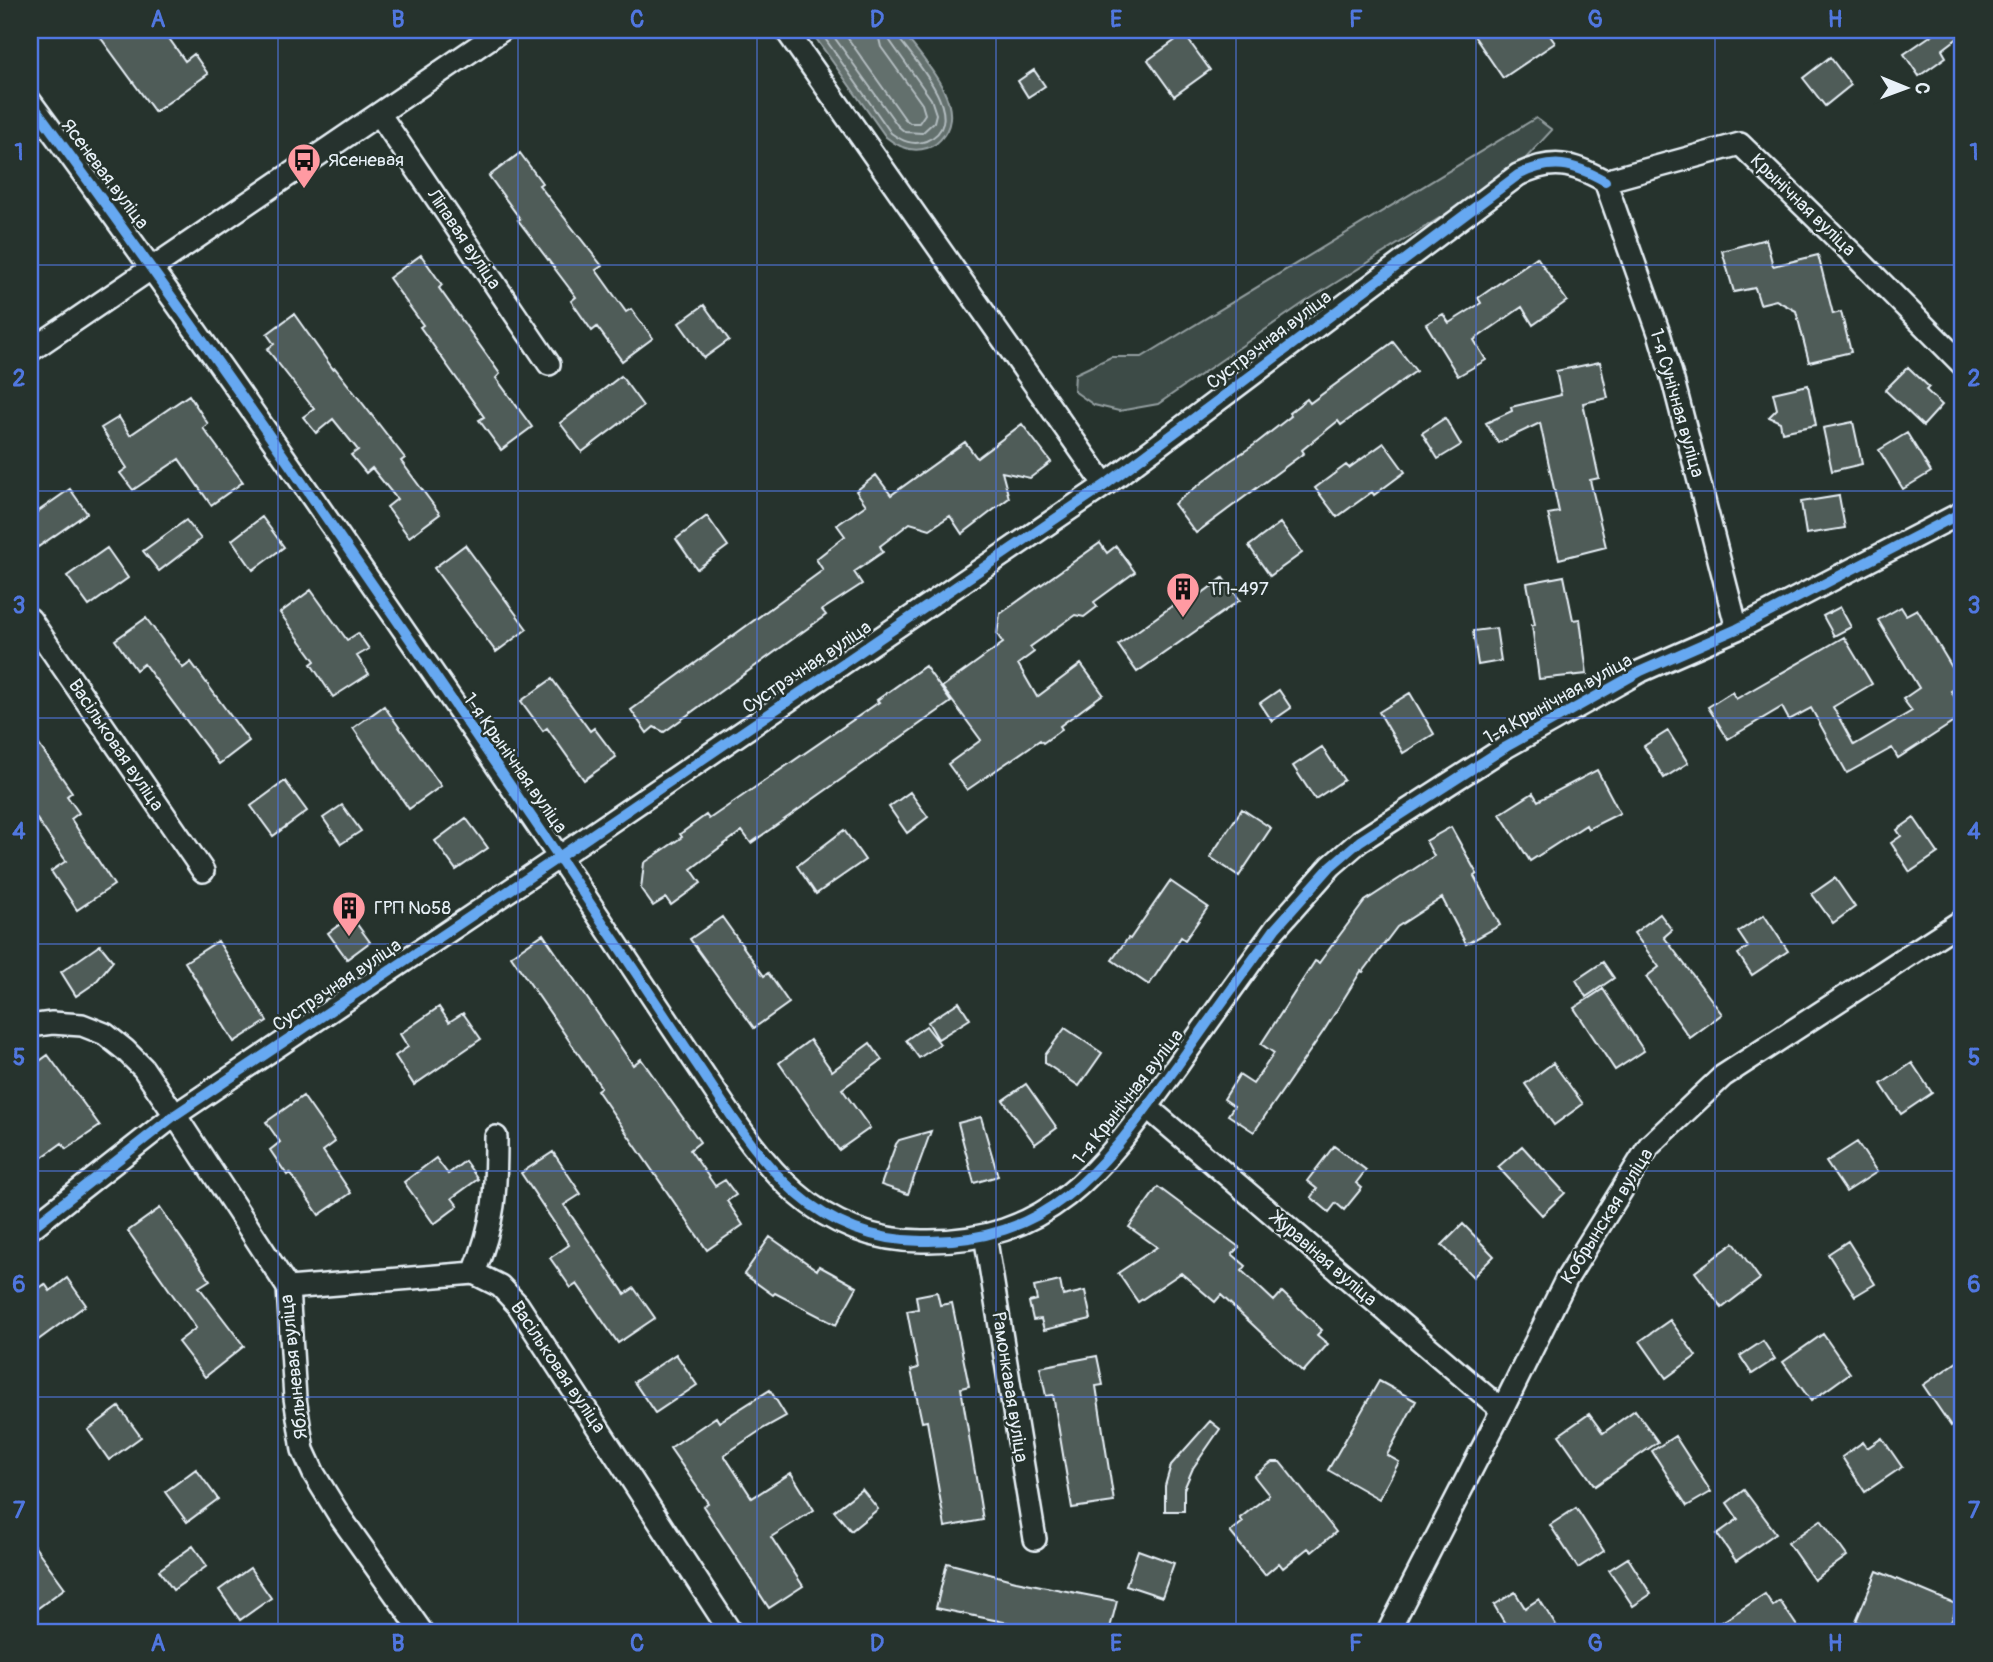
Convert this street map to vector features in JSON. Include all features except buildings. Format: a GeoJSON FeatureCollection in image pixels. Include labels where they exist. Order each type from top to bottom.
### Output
{"type":"FeatureCollection","features":[{"type":"Feature","properties":{"kind":"street"},"geometry":{"type":"LineString","coordinates":[[30,351],[502,30]]}},
{"type":"Feature","properties":{"kind":"street"},"geometry":{"type":"LineString","coordinates":[[786,30],[1105,485]]}},
{"type":"Feature","properties":{"kind":"street","name":"Ясеневая вуліца"},"geometry":{"type":"LineString","coordinates":[[30,102],[152,267]]}},
{"type":"Feature","properties":{"kind":"street","name":"Ліпавая вуліца"},"geometry":{"type":"LineString","coordinates":[[380,115],[549,364]]}},
{"type":"Feature","properties":{"kind":"street","name":"Крынічная вуліца"},"geometry":{"type":"LineString","coordinates":[[1605,181],[1740,144],[1963,365]]}},
{"type":"Feature","properties":{"kind":"street","name":"Сустрэчная вуліца"},"geometry":{"type":"LineString","coordinates":[[30,1229],[175,1115],[559,858],[1105,485],[1518,175],[1533,168],[1565,164],[1583,169],[1605,181]]}},
{"type":"Feature","properties":{"kind":"street","name":"1-я Сунічная вуліца"},"geometry":{"type":"LineString","coordinates":[[1605,181],[1659,333],[1737,628]]}},
{"type":"Feature","properties":{"kind":"street","name":"1-я Крынічная вуліца"},"geometry":{"type":"LineString","coordinates":[[152,267],[559,858],[751,1143],[794,1191],[818,1210],[842,1224],[870,1234],[924,1241],[985,1235],[1035,1218],[1078,1188],[1112,1152],[1275,929],[1331,866],[1360,841],[1554,718],[1641,671],[1737,628],[1963,512]]}},
{"type":"Feature","properties":{"kind":"street","name":"Васільковая вуліца"},"geometry":{"type":"LineString","coordinates":[[30,619],[203,871]]}},
{"type":"Feature","properties":{"kind":"street","name":"Кобрынская вуліца"},"geometry":{"type":"LineString","coordinates":[[1388,1632],[1566,1280],[1649,1146],[1723,1076],[1963,920]]}},
{"type":"Feature","properties":{"kind":"street","name":"Яблыневая вуліца"},"geometry":{"type":"LineString","coordinates":[[30,1026],[52,1023],[82,1025],[105,1034],[143,1068],[288,1288],[295,1398],[303,1450],[314,1474],[341,1518],[422,1632]]}},
{"type":"Feature","properties":{"kind":"street","name":"Журавіная вуліца"},"geometry":{"type":"LineString","coordinates":[[1147,1107],[1502,1410]]}},
{"type":"Feature","properties":{"kind":"street"},"geometry":{"type":"LineString","coordinates":[[288,1288],[474,1273],[486,1244],[495,1203],[496,1137]]}},
{"type":"Feature","properties":{"kind":"street","name":"Рамонкавая вуліца"},"geometry":{"type":"LineString","coordinates":[[985,1235],[1035,1539]]}},
{"type":"Feature","properties":{"kind":"street","name":"Васільковая вуліца"},"geometry":{"type":"LineString","coordinates":[[474,1273],[499,1286],[518,1305],[730,1631]]}},
{"type":"Feature","properties":{"kind":"shaded area"},"geometry":{"type":"Polygon","coordinates":[[[1536,118],[1552,130],[1513,172],[1305,302],[1158,404],[1119,411],[1094,405],[1074,391],[1075,374],[1111,357],[1142,357],[1536,118]]]}},
{"type":"Feature","properties":{"kind":"water"},"geometry":{"type":"Polygon","coordinates":[[[810,30],[901,30],[929,66],[946,95],[950,122],[937,143],[916,150],[900,146],[886,137],[810,30]]]}},
{"type":"Feature","properties":{"kind":"cycle path"},"geometry":{"type":"LineString","coordinates":[[30,101],[297,475],[557,854],[753,1147],[781,1179],[824,1214],[855,1229],[887,1238],[922,1241],[968,1238],[1008,1228],[1043,1212],[1073,1191],[1101,1164],[1151,1101],[1275,929],[1331,866],[1360,841],[1506,747],[1641,671],[1737,629],[1963,512]]}},
{"type":"Feature","properties":{"kind":"cycle path"},"geometry":{"type":"LineString","coordinates":[[30,1229],[175,1115],[1105,485],[1518,175],[1541,166],[1562,165],[1583,170],[1605,181]]}},
{"type":"Feature","properties":{"kind":"place","name":"Ясеневая"},"geometry":{"type":"Point","coordinates":[304,190]}},
{"type":"Feature","properties":{"kind":"place","name":"ТП-497"},"geometry":{"type":"Point","coordinates":[1183,619]}},
{"type":"Feature","properties":{"kind":"place","name":"ГРП №58"},"geometry":{"type":"Point","coordinates":[349,938]}}]}
